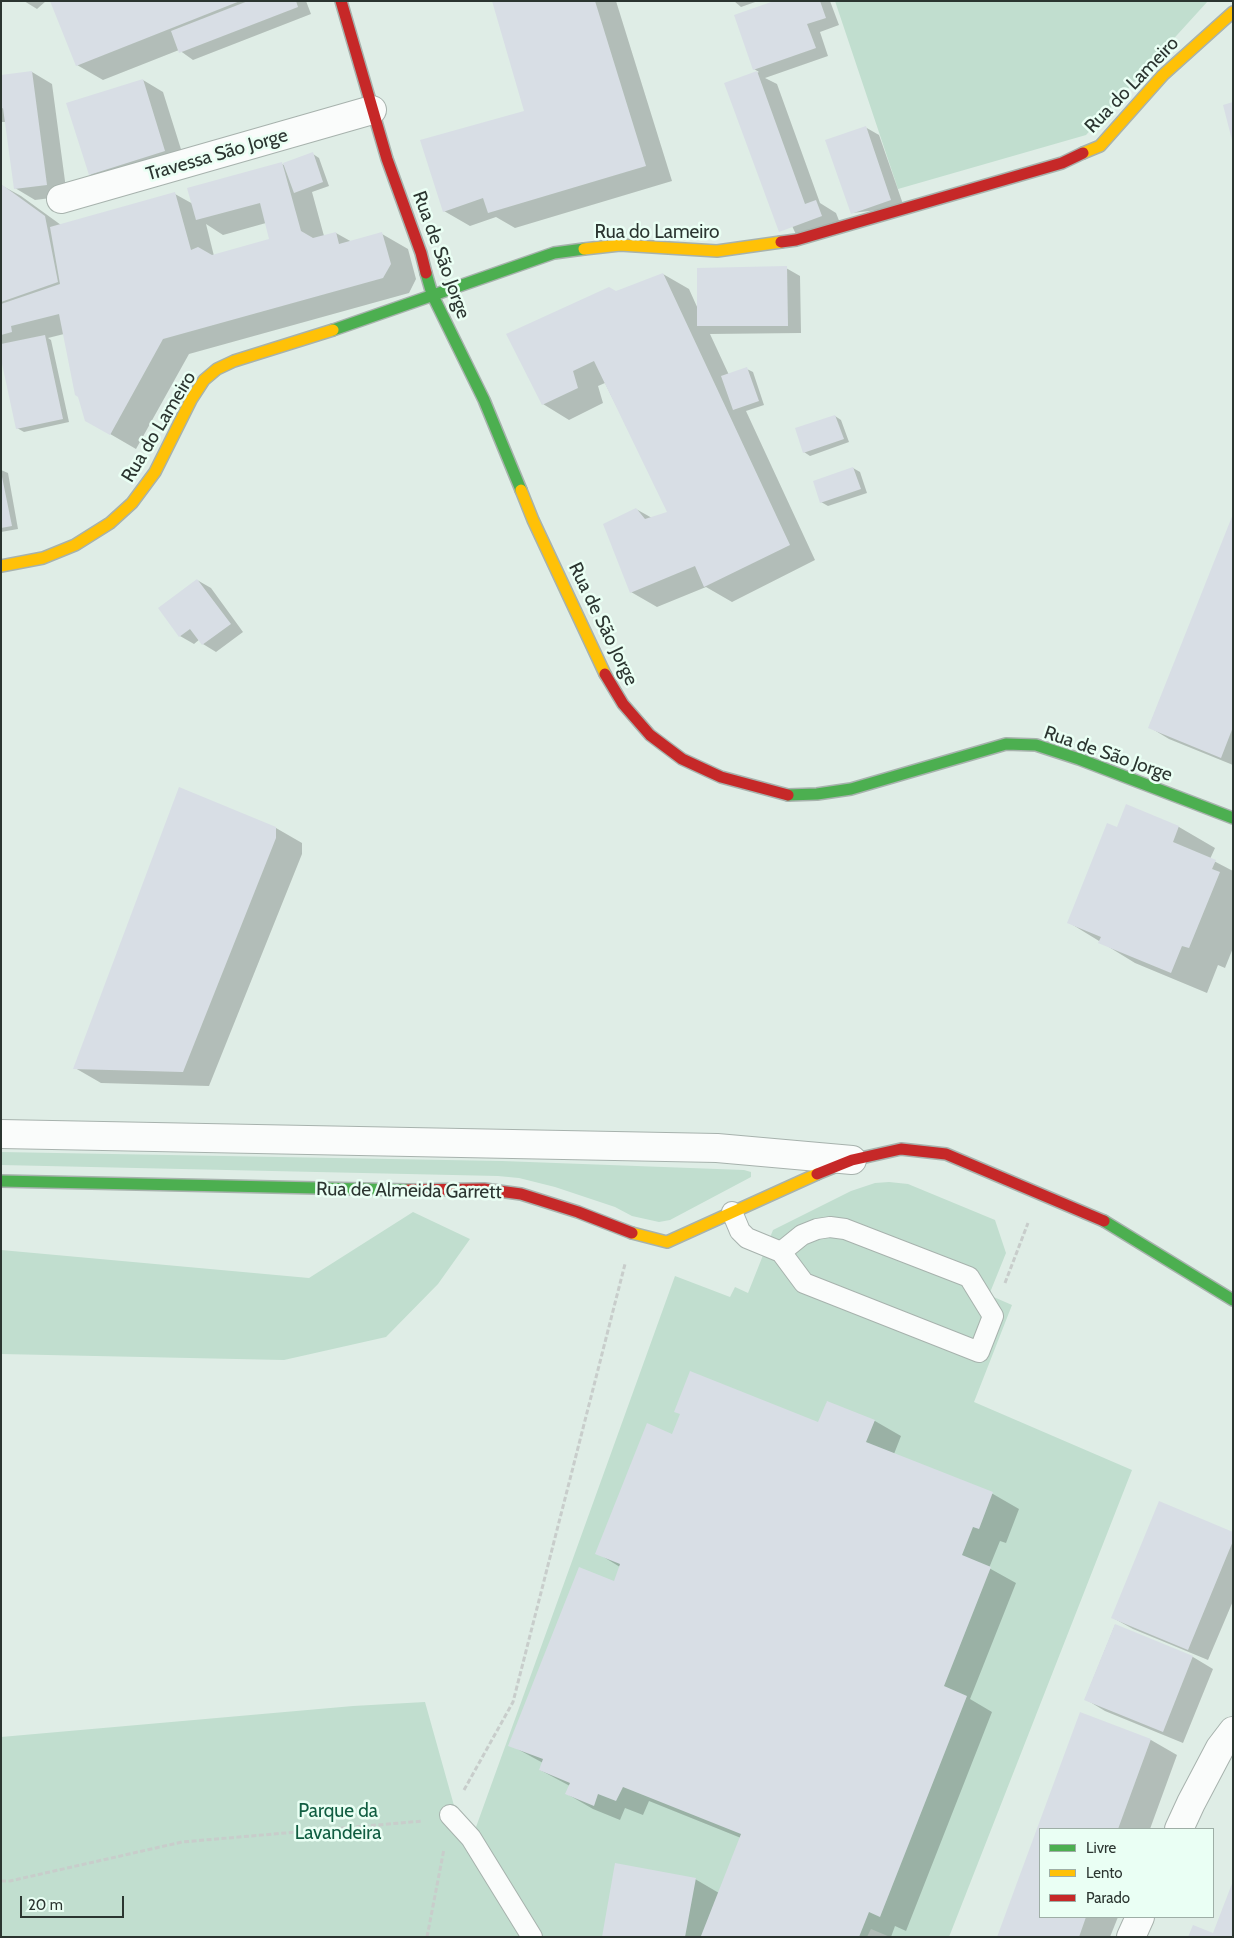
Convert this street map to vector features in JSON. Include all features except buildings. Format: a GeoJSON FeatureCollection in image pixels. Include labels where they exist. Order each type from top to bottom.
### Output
{"type":"FeatureCollection","features":[{"type":"Feature","properties":{"kind":"street","name":"Rua de São Jorge"},"geometry":{"type":"LineString","coordinates":[[341,1],[387,159],[421,253],[432,294],[484,400],[534,520],[600,665],[623,704],[650,735],[682,759],[722,778],[787,795],[817,794],[851,789],[1006,744],[1036,745],[1079,759],[1233,818]]}},
{"type":"Feature","properties":{"kind":"street","name":"Rua do Lameiro"},"geometry":{"type":"LineString","coordinates":[[1,566],[43,558],[75,545],[110,524],[132,504],[155,472],[191,400],[204,380],[217,369],[234,361],[375,316],[432,294],[554,253],[620,245],[717,251],[796,240],[1062,163],[1100,146],[1164,75],[1233,12]]}},
{"type":"Feature","properties":{"kind":"street","name":"Travessa São Jorge"},"geometry":{"type":"LineString","coordinates":[[61,199],[372,110]]}},
{"type":"Feature","properties":{"kind":"street","name":"Rua de Almeida Garrett"},"geometry":{"type":"LineString","coordinates":[[1,1134],[718,1148],[852,1160]]}},
{"type":"Feature","properties":{"kind":"street","name":"Rua de Almeida Garrett"},"geometry":{"type":"LineString","coordinates":[[1,1181],[378,1190],[484,1189],[521,1194],[578,1212],[639,1236],[667,1242],[852,1160],[901,1149],[946,1154],[1098,1218],[1233,1300]]}},
{"type":"Feature","properties":{"kind":"street"},"geometry":{"type":"LineString","coordinates":[[1180,1828],[1212,1764],[1233,1731]]}},
{"type":"Feature","properties":{"kind":"street"},"geometry":{"type":"LineString","coordinates":[[1132,1937],[1140,1918]]}},
{"type":"Feature","properties":{"kind":"lane"},"geometry":{"type":"LineString","coordinates":[[732,1212],[740,1231],[748,1238],[781,1252],[804,1284],[979,1352],[993,1316],[969,1277],[845,1230],[830,1227],[817,1229],[802,1235],[781,1252]]}},
{"type":"Feature","properties":{"kind":"lane"},"geometry":{"type":"LineString","coordinates":[[450,1815],[471,1838],[532,1937]]}},
{"type":"Feature","properties":{"kind":"path"},"geometry":{"type":"LineString","coordinates":[[993,1316],[1039,1194]]}},
{"type":"Feature","properties":{"kind":"path"},"geometry":{"type":"LineString","coordinates":[[428,1937],[450,1815],[513,1702],[626,1260]]}},
{"type":"Feature","properties":{"kind":"path"},"geometry":{"type":"LineString","coordinates":[[1,1880],[10,1881],[182,1842],[416,1823],[450,1815]]}},
{"type":"Feature","properties":{"kind":"green space"},"geometry":{"type":"Polygon","coordinates":[[[835,1],[1208,1],[1086,135],[898,189],[835,1]]]}},
{"type":"Feature","properties":{"kind":"green space"},"geometry":{"type":"Polygon","coordinates":[[[1,1152],[502,1161],[744,1170],[751,1172],[751,1177],[670,1220],[659,1222],[632,1216],[615,1207],[555,1187],[519,1178],[1,1165],[1,1152]]]}},
{"type":"Feature","properties":{"kind":"green space","name":"Parque da Lavandeira"},"geometry":{"type":"Polygon","coordinates":[[[875,1183],[908,1184],[995,1220],[1006,1253],[989,1295],[1012,1305],[974,1402],[1132,1470],[949,1937],[890,1937],[871,1929],[867,1937],[1,1937],[1,1737],[353,1706],[425,1702],[467,1852],[675,1276],[730,1297],[735,1287],[748,1293],[773,1230],[851,1191],[875,1183]]]}},
{"type":"Feature","properties":{"kind":"green space"},"geometry":{"type":"Polygon","coordinates":[[[413,1212],[470,1239],[438,1284],[386,1337],[284,1360],[1,1354],[1,1250],[309,1278],[413,1212]]]}},
{"type":"Feature","properties":{"kind":"traffic: fast"},"geometry":{"type":"LineString","coordinates":[[333,330],[554,253],[584,249]]}},
{"type":"Feature","properties":{"kind":"traffic: fast"},"geometry":{"type":"LineString","coordinates":[[426,273],[432,294],[484,400],[521,490]]}},
{"type":"Feature","properties":{"kind":"traffic: fast"},"geometry":{"type":"LineString","coordinates":[[788,795],[817,794],[851,789],[1006,744],[1036,745],[1079,759],[1233,818]]}},
{"type":"Feature","properties":{"kind":"traffic: fast"},"geometry":{"type":"LineString","coordinates":[[1,1181],[408,1190]]}},
{"type":"Feature","properties":{"kind":"traffic: fast"},"geometry":{"type":"LineString","coordinates":[[1104,1221],[1233,1300]]}},
{"type":"Feature","properties":{"kind":"traffic: slow"},"geometry":{"type":"LineString","coordinates":[[1083,153],[1100,146],[1163,75],[1233,12]]}},
{"type":"Feature","properties":{"kind":"traffic: slow"},"geometry":{"type":"LineString","coordinates":[[584,249],[620,245],[717,251],[781,242]]}},
{"type":"Feature","properties":{"kind":"traffic: slow"},"geometry":{"type":"LineString","coordinates":[[1,566],[43,558],[75,545],[110,523],[132,503],[155,472],[191,400],[204,380],[217,369],[234,361],[333,330]]}},
{"type":"Feature","properties":{"kind":"traffic: slow"},"geometry":{"type":"LineString","coordinates":[[521,490],[533,520],[605,674]]}},
{"type":"Feature","properties":{"kind":"traffic: slow"},"geometry":{"type":"LineString","coordinates":[[632,1233],[667,1242],[817,1174]]}},
{"type":"Feature","properties":{"kind":"traffic: jam"},"geometry":{"type":"LineString","coordinates":[[341,1],[387,159],[421,253],[426,273]]}},
{"type":"Feature","properties":{"kind":"traffic: jam"},"geometry":{"type":"LineString","coordinates":[[781,242],[796,240],[1062,163],[1083,153]]}},
{"type":"Feature","properties":{"kind":"traffic: jam"},"geometry":{"type":"LineString","coordinates":[[605,674],[623,704],[650,735],[682,759],[721,777],[788,795]]}},
{"type":"Feature","properties":{"kind":"traffic: jam"},"geometry":{"type":"LineString","coordinates":[[817,1174],[852,1160],[901,1149],[946,1154],[1104,1221]]}},
{"type":"Feature","properties":{"kind":"traffic: jam"},"geometry":{"type":"LineString","coordinates":[[408,1190],[484,1189],[521,1194],[578,1212],[632,1233]]}}]}
